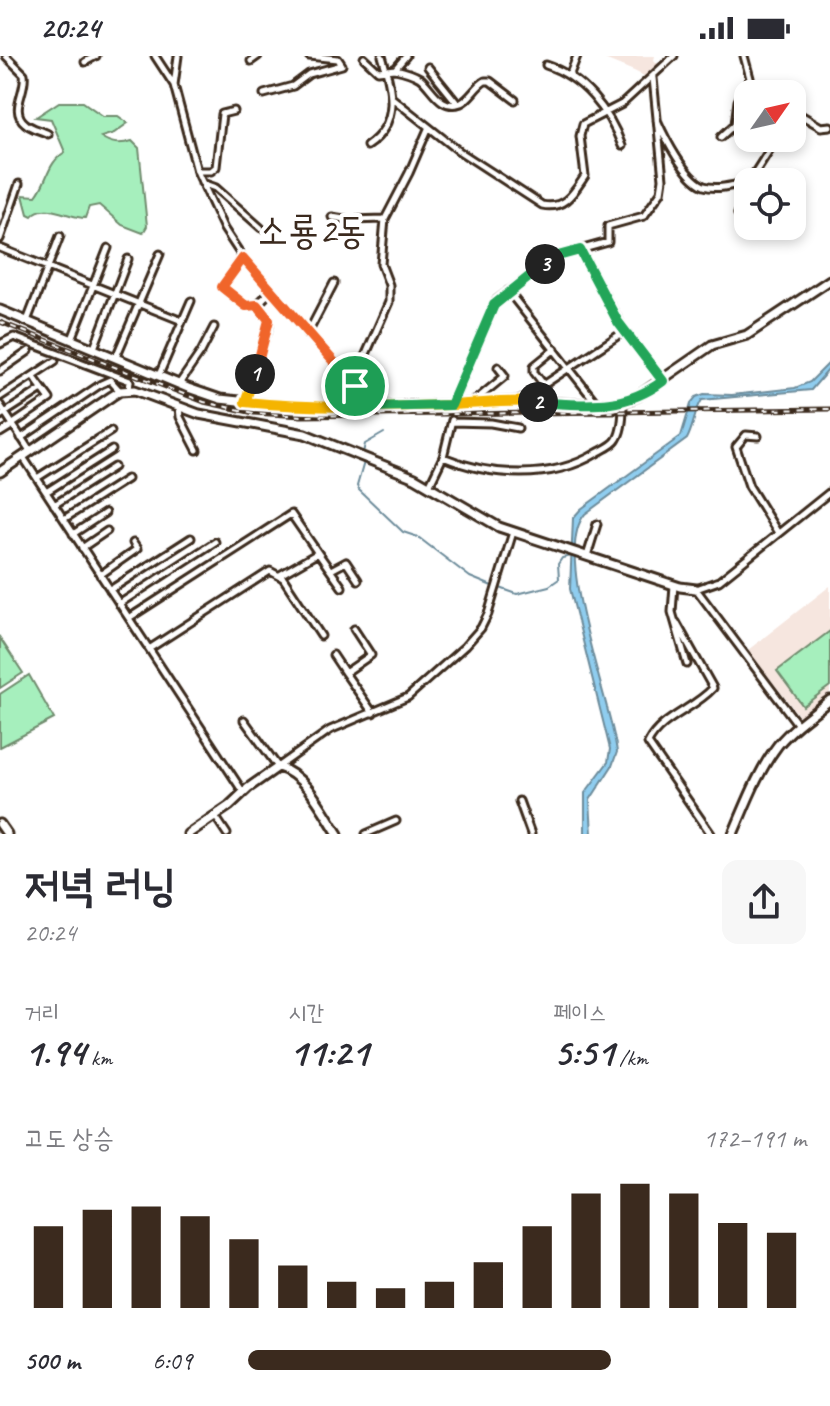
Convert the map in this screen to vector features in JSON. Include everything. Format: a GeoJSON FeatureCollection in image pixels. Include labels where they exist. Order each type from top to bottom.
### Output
{"type":"FeatureCollection","features":[{"type":"Feature","properties":{"kind":"street"},"geometry":{"type":"LineString","coordinates":[[6,56],[24,74],[24,88],[18,108],[20,117],[24,123],[48,134]]}},
{"type":"Feature","properties":{"kind":"street"},"geometry":{"type":"LineString","coordinates":[[85,62],[96,56]]}},
{"type":"Feature","properties":{"kind":"street"},"geometry":{"type":"LineString","coordinates":[[155,56],[174,85],[202,183],[214,210],[243,258],[355,386],[368,407]]}},
{"type":"Feature","properties":{"kind":"street"},"geometry":{"type":"LineString","coordinates":[[174,85],[178,56]]}},
{"type":"Feature","properties":{"kind":"street"},"geometry":{"type":"LineString","coordinates":[[251,61],[258,56]]}},
{"type":"Feature","properties":{"kind":"street"},"geometry":{"type":"LineString","coordinates":[[264,94],[293,86],[309,74],[342,65],[338,59],[309,56]]}},
{"type":"Feature","properties":{"kind":"street"},"geometry":{"type":"LineString","coordinates":[[367,146],[384,125],[392,98],[382,56]]}},
{"type":"Feature","properties":{"kind":"street"},"geometry":{"type":"LineString","coordinates":[[364,58],[378,71],[387,71],[395,69],[406,56]]}},
{"type":"Feature","properties":{"kind":"street"},"geometry":{"type":"LineString","coordinates":[[570,74],[577,56]]}},
{"type":"Feature","properties":{"kind":"street"},"geometry":{"type":"LineString","coordinates":[[392,98],[428,129],[511,186],[550,207],[571,197],[585,176],[581,129],[589,120],[622,104],[674,56]]}},
{"type":"Feature","properties":{"kind":"street"},"geometry":{"type":"LineString","coordinates":[[721,137],[735,124],[738,101],[750,78],[744,56]]}},
{"type":"Feature","properties":{"kind":"street"},"geometry":{"type":"LineString","coordinates":[[546,65],[570,74],[605,112],[622,146]]}},
{"type":"Feature","properties":{"kind":"street"},"geometry":{"type":"LineString","coordinates":[[428,67],[458,104]]}},
{"type":"Feature","properties":{"kind":"street"},"geometry":{"type":"LineString","coordinates":[[395,69],[423,81],[439,100],[458,104],[485,81],[490,81],[515,100]]}},
{"type":"Feature","properties":{"kind":"street"},"geometry":{"type":"LineString","coordinates":[[451,405],[494,305],[508,291],[558,256],[608,242],[608,226],[644,216],[653,205],[663,179],[653,78]]}},
{"type":"Feature","properties":{"kind":"street"},"geometry":{"type":"LineString","coordinates":[[197,171],[211,171],[216,167],[222,114],[234,111]]}},
{"type":"Feature","properties":{"kind":"street"},"geometry":{"type":"LineString","coordinates":[[655,116],[693,179],[711,187],[734,185]]}},
{"type":"Feature","properties":{"kind":"street"},"geometry":{"type":"LineString","coordinates":[[806,118],[821,127],[830,126]]}},
{"type":"Feature","properties":{"kind":"street"},"geometry":{"type":"LineString","coordinates":[[355,386],[389,302],[389,285],[381,264],[385,219],[428,129]]}},
{"type":"Feature","properties":{"kind":"street"},"geometry":{"type":"LineString","coordinates":[[202,183],[216,188],[261,228]]}},
{"type":"Feature","properties":{"kind":"street"},"geometry":{"type":"LineString","coordinates":[[0,239],[19,184]]}},
{"type":"Feature","properties":{"kind":"street"},"geometry":{"type":"LineString","coordinates":[[332,217],[385,219]]}},
{"type":"Feature","properties":{"kind":"street"},"geometry":{"type":"LineString","coordinates":[[27,321],[60,236]]}},
{"type":"Feature","properties":{"kind":"street"},"geometry":{"type":"LineString","coordinates":[[0,248],[182,321]]}},
{"type":"Feature","properties":{"kind":"street"},"geometry":{"type":"LineString","coordinates":[[72,339],[108,248]]}},
{"type":"Feature","properties":{"kind":"street"},"geometry":{"type":"LineString","coordinates":[[580,250],[625,331],[663,381]]}},
{"type":"Feature","properties":{"kind":"street"},"geometry":{"type":"LineString","coordinates":[[116,357],[160,254]]}},
{"type":"Feature","properties":{"kind":"street"},"geometry":{"type":"LineString","coordinates":[[243,258],[222,287],[246,306],[257,305],[271,291]]}},
{"type":"Feature","properties":{"kind":"street"},"geometry":{"type":"LineString","coordinates":[[94,348],[128,259]]}},
{"type":"Feature","properties":{"kind":"street"},"geometry":{"type":"LineString","coordinates":[[0,310],[220,399],[303,408],[521,401],[598,405],[623,402],[663,381],[712,345],[747,335],[830,280]]}},
{"type":"Feature","properties":{"kind":"street"},"geometry":{"type":"LineString","coordinates":[[308,333],[334,283]]}},
{"type":"Feature","properties":{"kind":"street"},"geometry":{"type":"LineString","coordinates":[[508,291],[598,405]]}},
{"type":"Feature","properties":{"kind":"street"},"geometry":{"type":"LineString","coordinates":[[159,375],[191,301]]}},
{"type":"Feature","properties":{"kind":"street"},"geometry":{"type":"LineString","coordinates":[[245,402],[269,326],[269,320],[257,305]]}},
{"type":"Feature","properties":{"kind":"street"},"geometry":{"type":"LineString","coordinates":[[179,384],[214,327]]}},
{"type":"Feature","properties":{"kind":"street"},"geometry":{"type":"LineString","coordinates":[[521,401],[625,331]]}},
{"type":"Feature","properties":{"kind":"street"},"geometry":{"type":"LineString","coordinates":[[0,344],[14,337],[130,381],[129,390]]}},
{"type":"Feature","properties":{"kind":"street"},"geometry":{"type":"LineString","coordinates":[[544,385],[534,372],[534,366],[555,349]]}},
{"type":"Feature","properties":{"kind":"street"},"geometry":{"type":"LineString","coordinates":[[0,371],[29,351]]}},
{"type":"Feature","properties":{"kind":"street"},"geometry":{"type":"LineString","coordinates":[[0,397],[55,361]]}},
{"type":"Feature","properties":{"kind":"street"},"geometry":{"type":"LineString","coordinates":[[472,403],[505,376],[498,367]]}},
{"type":"Feature","properties":{"kind":"street"},"geometry":{"type":"LineString","coordinates":[[0,433],[50,399],[33,376]]}},
{"type":"Feature","properties":{"kind":"street"},"geometry":{"type":"LineString","coordinates":[[21,438],[101,384],[110,380],[120,391]]}},
{"type":"Feature","properties":{"kind":"street"},"geometry":{"type":"LineString","coordinates":[[3,414],[42,389]]}},
{"type":"Feature","properties":{"kind":"street"},"geometry":{"type":"LineString","coordinates":[[0,472],[120,391],[129,390],[199,414],[305,434],[429,486],[513,532],[674,585],[696,589],[719,581],[830,492]]}},
{"type":"Feature","properties":{"kind":"street"},"geometry":{"type":"LineString","coordinates":[[443,457],[470,468],[497,473],[538,472],[585,460],[618,438],[623,402]]}},
{"type":"Feature","properties":{"kind":"street"},"geometry":{"type":"LineString","coordinates":[[0,405],[3,414],[30,451]]}},
{"type":"Feature","properties":{"kind":"street"},"geometry":{"type":"LineString","coordinates":[[179,407],[180,417],[196,440],[197,450]]}},
{"type":"Feature","properties":{"kind":"street"},"geometry":{"type":"LineString","coordinates":[[429,486],[443,457],[452,421],[518,428]]}},
{"type":"Feature","properties":{"kind":"street"},"geometry":{"type":"LineString","coordinates":[[37,478],[111,431]]}},
{"type":"Feature","properties":{"kind":"street"},"geometry":{"type":"LineString","coordinates":[[758,436],[746,435],[736,447],[749,486],[778,533]]}},
{"type":"Feature","properties":{"kind":"street"},"geometry":{"type":"LineString","coordinates":[[46,492],[112,450]]}},
{"type":"Feature","properties":{"kind":"street"},"geometry":{"type":"LineString","coordinates":[[23,457],[243,792]]}},
{"type":"Feature","properties":{"kind":"street"},"geometry":{"type":"LineString","coordinates":[[54,505],[114,467]]}},
{"type":"Feature","properties":{"kind":"street"},"geometry":{"type":"LineString","coordinates":[[64,519],[127,479]]}},
{"type":"Feature","properties":{"kind":"street"},"geometry":{"type":"LineString","coordinates":[[73,534],[105,513]]}},
{"type":"Feature","properties":{"kind":"street"},"geometry":{"type":"LineString","coordinates":[[129,618],[291,514],[342,587]]}},
{"type":"Feature","properties":{"kind":"street"},"geometry":{"type":"LineString","coordinates":[[584,555],[597,524]]}},
{"type":"Feature","properties":{"kind":"street"},"geometry":{"type":"LineString","coordinates":[[82,548],[107,531]]}},
{"type":"Feature","properties":{"kind":"street"},"geometry":{"type":"LineString","coordinates":[[188,834],[330,730],[408,697],[474,637],[488,614],[513,532]]}},
{"type":"Feature","properties":{"kind":"street"},"geometry":{"type":"LineString","coordinates":[[110,590],[191,538]]}},
{"type":"Feature","properties":{"kind":"street"},"geometry":{"type":"LineString","coordinates":[[119,604],[215,542]]}},
{"type":"Feature","properties":{"kind":"street"},"geometry":{"type":"LineString","coordinates":[[100,575],[137,549],[133,543]]}},
{"type":"Feature","properties":{"kind":"street"},"geometry":{"type":"LineString","coordinates":[[280,575],[318,553]]}},
{"type":"Feature","properties":{"kind":"street"},"geometry":{"type":"LineString","coordinates":[[331,570],[346,562],[358,580]]}},
{"type":"Feature","properties":{"kind":"street"},"geometry":{"type":"LineString","coordinates":[[149,649],[266,572],[273,571],[280,575],[321,636]]}},
{"type":"Feature","properties":{"kind":"street"},"geometry":{"type":"LineString","coordinates":[[674,585],[671,601],[687,664]]}},
{"type":"Feature","properties":{"kind":"street"},"geometry":{"type":"LineString","coordinates":[[696,589],[798,725]]}},
{"type":"Feature","properties":{"kind":"street"},"geometry":{"type":"LineString","coordinates":[[676,622],[713,688],[695,705],[656,730],[648,743],[711,834]]}},
{"type":"Feature","properties":{"kind":"street"},"geometry":{"type":"LineString","coordinates":[[345,673],[371,655],[354,629]]}},
{"type":"Feature","properties":{"kind":"street"},"geometry":{"type":"LineString","coordinates":[[333,655],[373,713]]}},
{"type":"Feature","properties":{"kind":"street"},"geometry":{"type":"LineString","coordinates":[[733,834],[762,771],[778,746],[798,725],[830,700]]}},
{"type":"Feature","properties":{"kind":"street"},"geometry":{"type":"LineString","coordinates":[[244,720],[278,767],[293,774],[305,787],[338,834]]}},
{"type":"Feature","properties":{"kind":"street"},"geometry":{"type":"LineString","coordinates":[[519,801],[531,834]]}},
{"type":"Feature","properties":{"kind":"street"},"geometry":{"type":"LineString","coordinates":[[215,816],[227,834]]}},
{"type":"Feature","properties":{"kind":"street"},"geometry":{"type":"LineString","coordinates":[[366,834],[396,821]]}},
{"type":"Feature","properties":{"kind":"street"},"geometry":{"type":"LineString","coordinates":[[0,824],[7,834]]}},
{"type":"Feature","properties":{"kind":"shaded area"},"geometry":{"type":"Polygon","coordinates":[[[597,56],[655,56],[654,60],[661,67],[646,81],[644,76],[597,56]]]}},
{"type":"Feature","properties":{"kind":"shaded area"},"geometry":{"type":"Polygon","coordinates":[[[830,586],[830,692],[799,716],[748,650],[830,586]]]}},
{"type":"Feature","properties":{"kind":"green space"},"geometry":{"type":"Polygon","coordinates":[[[59,102],[83,102],[103,116],[118,116],[128,123],[114,133],[101,137],[116,143],[132,141],[139,148],[147,226],[143,233],[122,225],[99,205],[89,207],[85,218],[50,210],[32,216],[28,214],[23,195],[36,196],[51,167],[65,152],[51,119],[36,117],[59,102]]]}},
{"type":"Feature","properties":{"kind":"green space"},"geometry":{"type":"Polygon","coordinates":[[[830,631],[830,686],[803,706],[777,671],[830,631]]]}},
{"type":"Feature","properties":{"kind":"green space"},"geometry":{"type":"Polygon","coordinates":[[[0,638],[23,673],[0,688],[0,638]]]}},
{"type":"Feature","properties":{"kind":"green space"},"geometry":{"type":"Polygon","coordinates":[[[29,675],[54,719],[0,747],[0,694],[29,675]]]}},
{"type":"Feature","properties":{"kind":"water"},"geometry":{"type":"Polygon","coordinates":[[[830,362],[830,368],[811,390],[702,400],[687,439],[585,514],[576,533],[579,593],[617,752],[612,766],[590,800],[592,834],[585,834],[585,793],[608,762],[610,749],[570,589],[573,518],[681,436],[691,403],[696,397],[795,388],[810,382],[830,362]]]}},
{"type":"Feature","properties":{"kind":"waterway"},"geometry":{"type":"LineString","coordinates":[[363,453],[365,444],[384,433]]}},
{"type":"Feature","properties":{"kind":"waterway"},"geometry":{"type":"LineString","coordinates":[[364,462],[357,486],[359,490],[403,532],[418,537],[470,577],[492,586]]}},
{"type":"Feature","properties":{"kind":"waterway"},"geometry":{"type":"LineString","coordinates":[[500,588],[517,594],[549,586],[559,579],[558,564],[562,558],[572,556]]}},
{"type":"Feature","properties":{"kind":"railway"},"geometry":{"type":"LineString","coordinates":[[0,322],[204,402],[254,413],[302,416],[830,409]]}},
{"type":"Feature","properties":{"kind":"district","name":"소룡2동"},"geometry":{"type":"Point","coordinates":[312,230]}},
{"type":"Feature","properties":{"kind":"route"},"geometry":{"type":"LineString","coordinates":[[355,386],[243,258],[222,287],[246,306],[257,305],[269,320],[245,402],[303,408],[368,407],[460,405],[483,401],[598,405],[623,402],[663,381],[618,322],[580,250],[549,261],[497,300],[451,405],[368,407],[355,386]]}}]}
